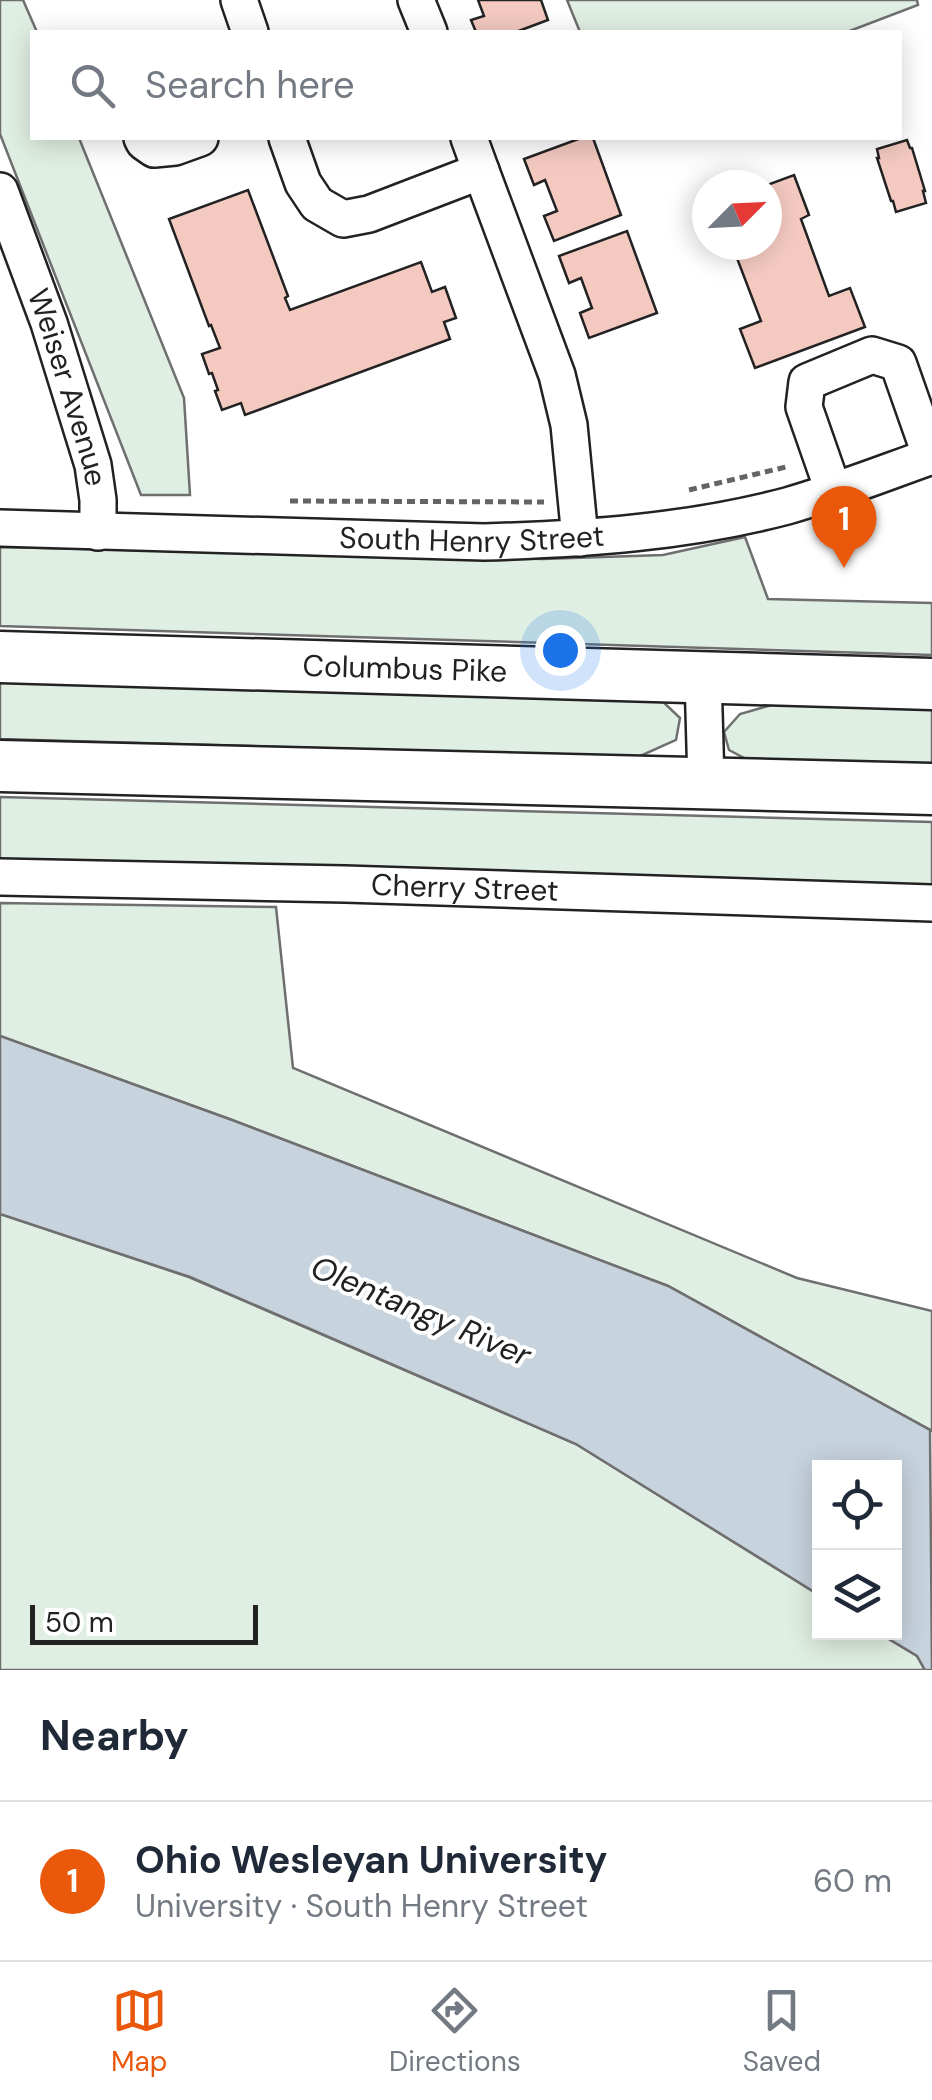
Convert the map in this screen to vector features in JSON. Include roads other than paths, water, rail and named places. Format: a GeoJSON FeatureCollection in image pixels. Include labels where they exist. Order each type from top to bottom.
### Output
{"type":"FeatureCollection","features":[{"type":"Feature","properties":{"kind":"highway","name":"Columbus Pike"},"geometry":{"type":"LineString","coordinates":[[0,657],[932,684]]}},
{"type":"Feature","properties":{"kind":"highway"},"geometry":{"type":"LineString","coordinates":[[0,766],[932,790]]}},
{"type":"Feature","properties":{"kind":"street"},"geometry":{"type":"LineString","coordinates":[[416,0],[427,30]]}},
{"type":"Feature","properties":{"kind":"street"},"geometry":{"type":"LineString","coordinates":[[143,140],[154,149],[194,140]]}},
{"type":"Feature","properties":{"kind":"street"},"geometry":{"type":"LineString","coordinates":[[288,140],[303,184],[317,204],[342,219],[369,214],[481,171]]}},
{"type":"Feature","properties":{"kind":"street"},"geometry":{"type":"LineString","coordinates":[[469,140],[557,374],[570,425],[580,538]]}},
{"type":"Feature","properties":{"kind":"street","name":"Weiser Avenue"},"geometry":{"type":"LineString","coordinates":[[0,191],[49,323],[92,465],[98,532]]}},
{"type":"Feature","properties":{"kind":"street"},"geometry":{"type":"LineString","coordinates":[[828,474],[804,407],[807,382],[872,355],[898,363],[932,456]]}},
{"type":"Feature","properties":{"kind":"street","name":"South Henry Street"},"geometry":{"type":"LineString","coordinates":[[0,528],[484,542],[580,538],[646,532],[788,506],[828,474],[932,456]]}},
{"type":"Feature","properties":{"kind":"street"},"geometry":{"type":"LineString","coordinates":[[704,676],[706,782]]}},
{"type":"Feature","properties":{"kind":"street","name":"Cherry Street"},"geometry":{"type":"LineString","coordinates":[[0,877],[932,904]]}},
{"type":"Feature","properties":{"kind":"water","name":"Olentangy River"},"geometry":{"type":"Polygon","coordinates":[[[0,1036],[668,1286],[930,1430],[932,1670],[925,1670],[917,1656],[891,1640],[902,1640],[902,1460],[812,1460],[812,1591],[576,1444],[190,1277],[0,1214],[0,1036]]]}},
{"type":"Feature","properties":{"kind":"place","name":"Ohio Wesleyan University"},"geometry":{"type":"Point","coordinates":[844,568]}}]}
